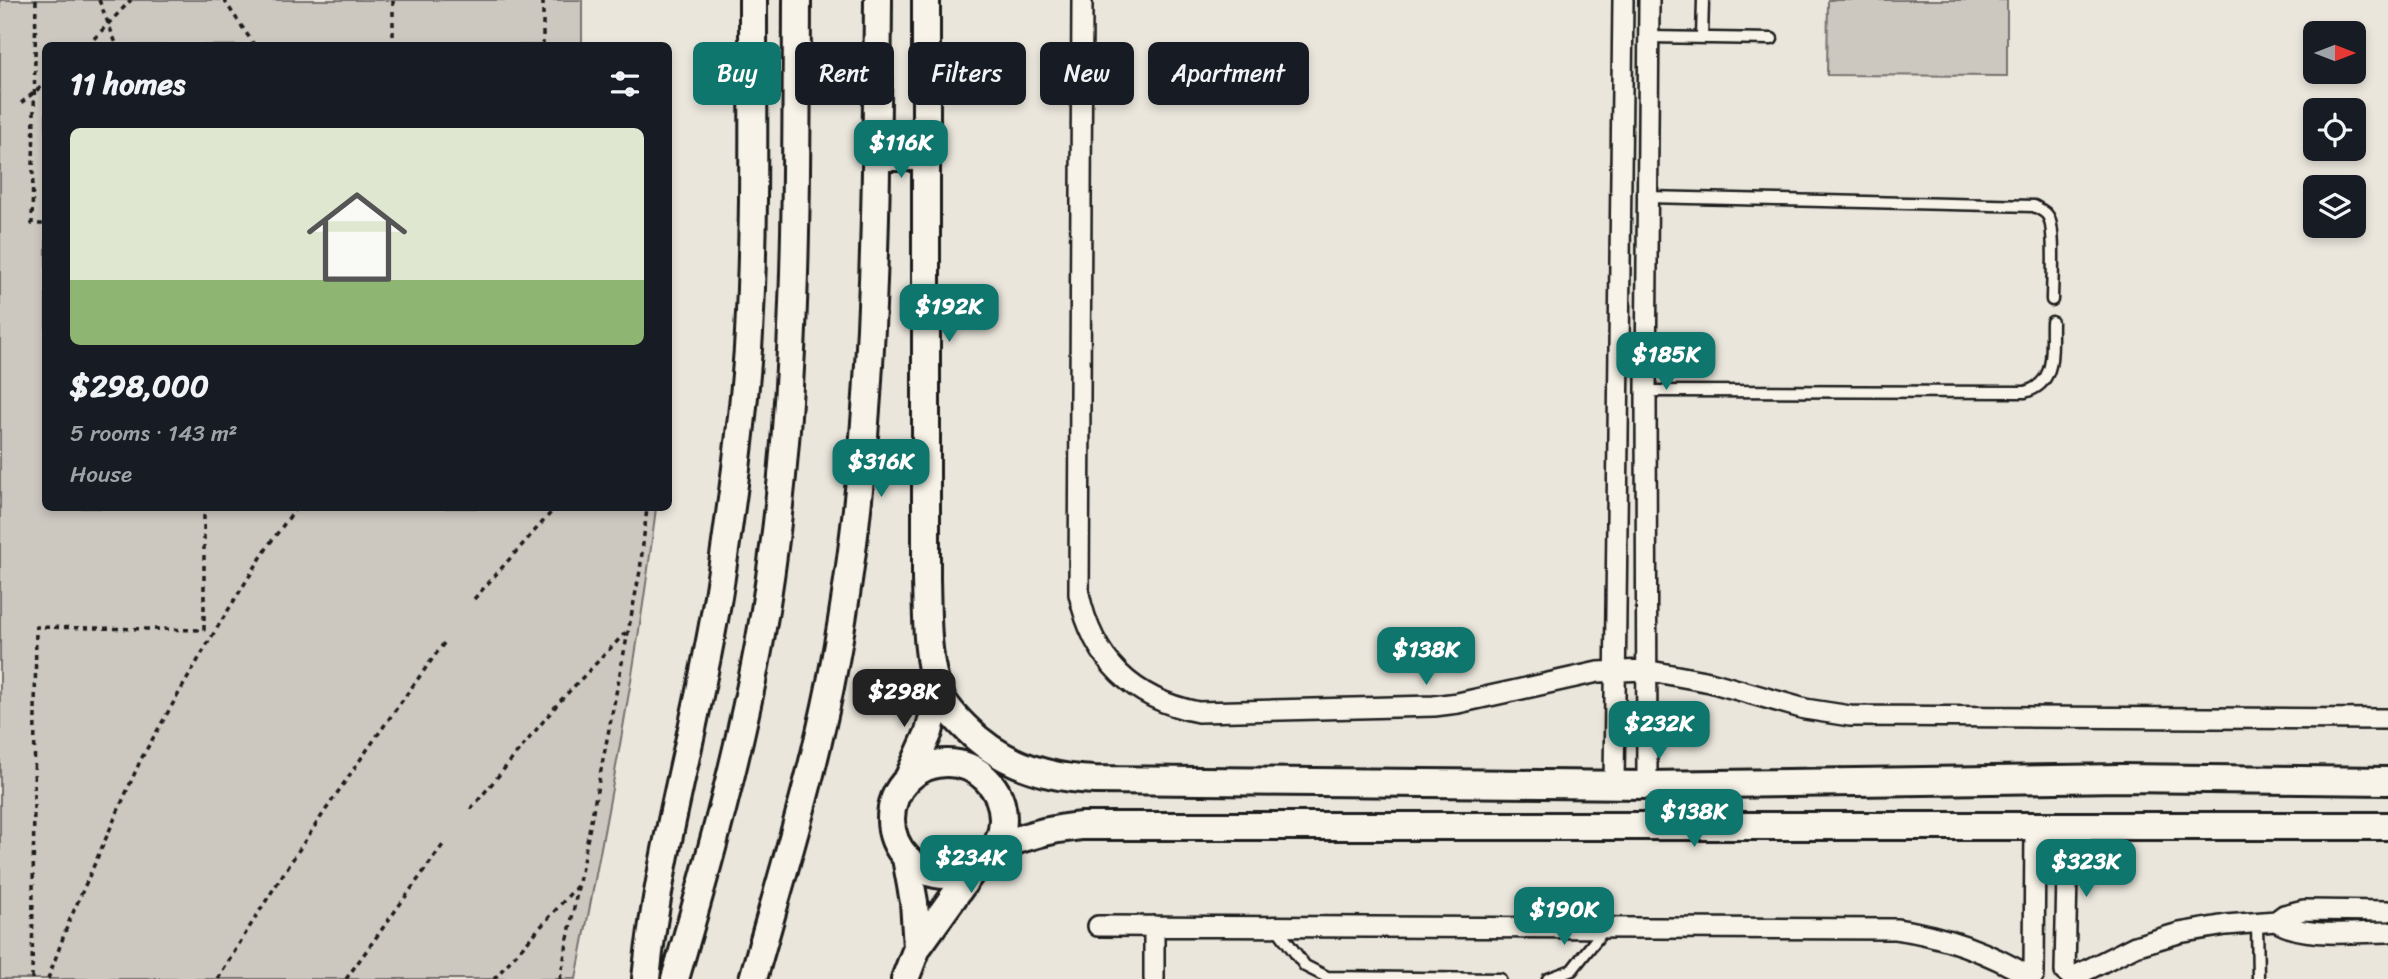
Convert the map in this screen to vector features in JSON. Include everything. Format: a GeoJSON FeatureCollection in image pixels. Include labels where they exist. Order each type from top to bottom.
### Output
{"type":"FeatureCollection","features":[{"type":"Feature","properties":{"kind":"street"},"geometry":{"type":"LineString","coordinates":[[646,979],[655,907],[710,643],[742,413],[751,270],[753,0]]}},
{"type":"Feature","properties":{"kind":"street"},"geometry":{"type":"LineString","coordinates":[[675,979],[740,732],[759,644],[771,565],[787,419],[793,326],[797,0]]}},
{"type":"Feature","properties":{"kind":"street"},"geometry":{"type":"LineString","coordinates":[[753,979],[803,806],[841,626],[864,436],[877,157],[878,0]]}},
{"type":"Feature","properties":{"kind":"street"},"geometry":{"type":"LineString","coordinates":[[926,0],[926,589],[929,639],[933,674],[939,693],[964,726],[995,753],[1046,775],[1073,779],[1647,785],[2121,778],[2388,781]]}},
{"type":"Feature","properties":{"kind":"street"},"geometry":{"type":"LineString","coordinates":[[1082,0],[1079,594],[1089,630],[1109,662],[1135,687],[1149,696],[1198,712],[1434,706],[1559,680],[1616,671],[1645,670],[1710,682],[1805,709],[1850,716],[2388,719]]}},
{"type":"Feature","properties":{"kind":"street"},"geometry":{"type":"LineString","coordinates":[[1614,784],[1623,0]]}},
{"type":"Feature","properties":{"kind":"street"},"geometry":{"type":"LineString","coordinates":[[1647,785],[1645,670],[1649,0]]}},
{"type":"Feature","properties":{"kind":"street"},"geometry":{"type":"LineString","coordinates":[[877,157],[925,157]]}},
{"type":"Feature","properties":{"kind":"street"},"geometry":{"type":"LineString","coordinates":[[939,693],[929,732],[908,779],[894,799],[891,824],[899,848],[906,858],[927,872],[939,875],[964,873],[1014,839],[1081,826],[2388,826]]}},
{"type":"Feature","properties":{"kind":"street"},"geometry":{"type":"LineString","coordinates":[[980,775],[995,753]]}},
{"type":"Feature","properties":{"kind":"street"},"geometry":{"type":"LineString","coordinates":[[905,979],[916,948],[984,859],[1002,827],[1002,814],[994,790],[980,775],[966,767],[942,764],[929,766],[908,779]]}},
{"type":"Feature","properties":{"kind":"street"},"geometry":{"type":"LineString","coordinates":[[2032,977],[2035,825]]}},
{"type":"Feature","properties":{"kind":"street"},"geometry":{"type":"LineString","coordinates":[[2068,825],[2069,976]]}},
{"type":"Feature","properties":{"kind":"street"},"geometry":{"type":"LineString","coordinates":[[906,858],[914,902],[916,948]]}},
{"type":"Feature","properties":{"kind":"street"},"geometry":{"type":"LineString","coordinates":[[2032,977],[2049,969],[2069,976],[2157,938],[2226,925],[2267,922],[2304,910],[2388,911]]}},
{"type":"Feature","properties":{"kind":"street"},"geometry":{"type":"LineString","coordinates":[[2267,922],[2303,932],[2388,932]]}},
{"type":"Feature","properties":{"kind":"street"},"geometry":{"type":"LineString","coordinates":[[1098,926],[1896,929],[1934,935],[1980,950],[2032,977]]}},
{"type":"Feature","properties":{"kind":"street"},"geometry":{"type":"LineString","coordinates":[[1154,926],[1154,979]]}},
{"type":"Feature","properties":{"kind":"lane"},"geometry":{"type":"LineString","coordinates":[[1702,38],[1703,0]]}},
{"type":"Feature","properties":{"kind":"lane"},"geometry":{"type":"LineString","coordinates":[[1648,37],[1772,39]]}},
{"type":"Feature","properties":{"kind":"lane"},"geometry":{"type":"LineString","coordinates":[[1647,197],[2034,206],[2049,217],[2052,230],[2052,300]]}},
{"type":"Feature","properties":{"kind":"lane"},"geometry":{"type":"LineString","coordinates":[[1646,391],[2025,392],[2041,386],[2047,378],[2052,322]]}},
{"type":"Feature","properties":{"kind":"lane"},"geometry":{"type":"LineString","coordinates":[[2258,979],[2267,922]]}},
{"type":"Feature","properties":{"kind":"lane"},"geometry":{"type":"LineString","coordinates":[[1276,926],[1305,967],[1327,977],[1500,979]]}},
{"type":"Feature","properties":{"kind":"lane"},"geometry":{"type":"LineString","coordinates":[[1548,979],[1572,970],[1606,927]]}},
{"type":"Feature","properties":{"kind":"path"},"geometry":{"type":"LineString","coordinates":[[36,0],[32,224],[42,224]]}},
{"type":"Feature","properties":{"kind":"path"},"geometry":{"type":"LineString","coordinates":[[99,0],[115,42]]}},
{"type":"Feature","properties":{"kind":"path"},"geometry":{"type":"LineString","coordinates":[[91,42],[131,0]]}},
{"type":"Feature","properties":{"kind":"path"},"geometry":{"type":"LineString","coordinates":[[224,0],[252,42]]}},
{"type":"Feature","properties":{"kind":"path"},"geometry":{"type":"LineString","coordinates":[[393,0],[393,42]]}},
{"type":"Feature","properties":{"kind":"path"},"geometry":{"type":"LineString","coordinates":[[543,0],[543,42]]}},
{"type":"Feature","properties":{"kind":"path"},"geometry":{"type":"LineString","coordinates":[[21,103],[42,86]]}},
{"type":"Feature","properties":{"kind":"path"},"geometry":{"type":"LineString","coordinates":[[204,511],[204,630]]}},
{"type":"Feature","properties":{"kind":"path"},"geometry":{"type":"LineString","coordinates":[[48,979],[68,924],[141,759],[270,544],[294,511]]}},
{"type":"Feature","properties":{"kind":"path"},"geometry":{"type":"LineString","coordinates":[[474,599],[552,511]]}},
{"type":"Feature","properties":{"kind":"path"},"geometry":{"type":"LineString","coordinates":[[560,979],[640,571],[647,511]]}},
{"type":"Feature","properties":{"kind":"path"},"geometry":{"type":"LineString","coordinates":[[32,979],[36,627],[204,630],[213,637]]}},
{"type":"Feature","properties":{"kind":"path"},"geometry":{"type":"LineString","coordinates":[[471,808],[560,701],[629,629]]}},
{"type":"Feature","properties":{"kind":"path"},"geometry":{"type":"LineString","coordinates":[[218,979],[259,910],[366,748],[447,639]]}},
{"type":"Feature","properties":{"kind":"path"},"geometry":{"type":"LineString","coordinates":[[346,979],[445,842]]}},
{"type":"Feature","properties":{"kind":"path"},"geometry":{"type":"LineString","coordinates":[[494,979],[578,885]]}},
{"type":"Feature","properties":{"kind":"shaded area"},"geometry":{"type":"Polygon","coordinates":[[[0,0],[582,0],[582,42],[42,42],[42,511],[656,511],[630,685],[576,979],[0,979],[0,0]]]}},
{"type":"Feature","properties":{"kind":"shaded area"},"geometry":{"type":"Polygon","coordinates":[[[1828,0],[2007,0],[2007,76],[1827,75],[1828,0]]]}}]}
